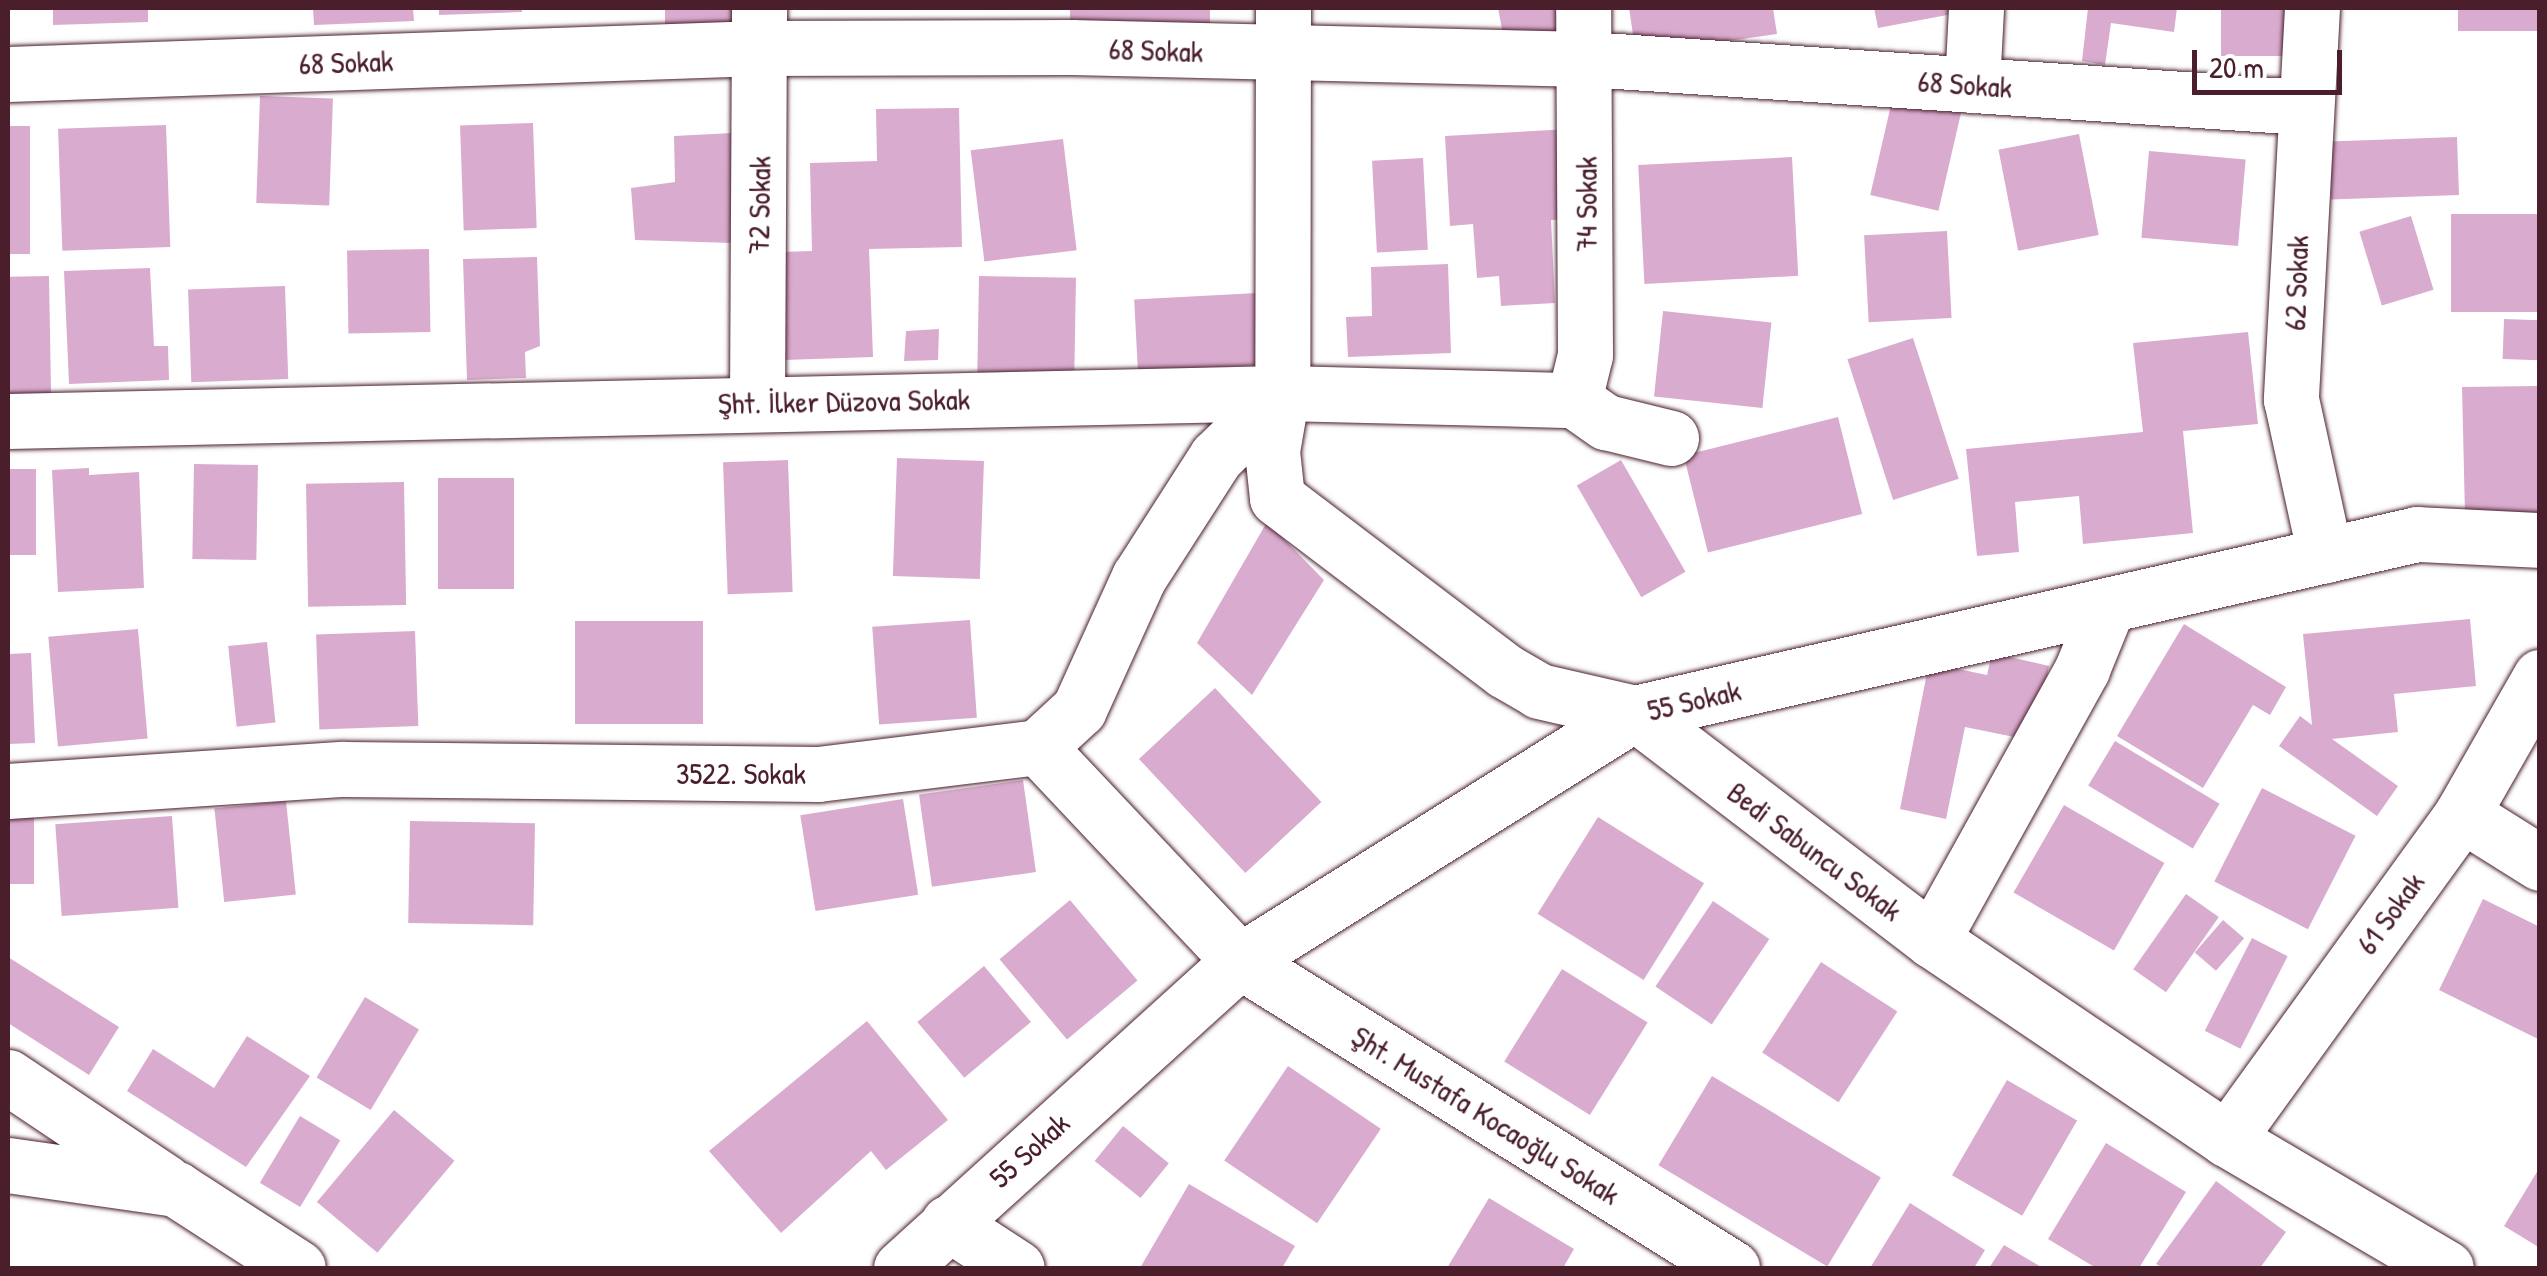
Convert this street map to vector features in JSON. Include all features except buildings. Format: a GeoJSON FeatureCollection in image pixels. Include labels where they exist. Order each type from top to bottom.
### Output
{"type":"FeatureCollection","features":[{"type":"Feature","properties":{"kind":"street"},"geometry":{"type":"LineString","coordinates":[[1972,85],[1976,8]]}},
{"type":"Feature","properties":{"kind":"street","name":"62 Sokak"},"geometry":{"type":"LineString","coordinates":[[2312,8],[2302,107],[2291,399],[2325,555]]}},
{"type":"Feature","properties":{"kind":"street","name":"68 Sokak"},"geometry":{"type":"LineString","coordinates":[[8,74],[760,28],[1585,33],[1972,85],[2302,107]]}},
{"type":"Feature","properties":{"kind":"street","name":"72 Sokak"},"geometry":{"type":"LineString","coordinates":[[758,402],[760,28]]}},
{"type":"Feature","properties":{"kind":"street"},"geometry":{"type":"LineString","coordinates":[[1038,747],[1079,709],[1139,577],[1216,457],[1282,393],[1284,31]]}},
{"type":"Feature","properties":{"kind":"street","name":"74 Sokak"},"geometry":{"type":"LineString","coordinates":[[1574,400],[1584,356],[1585,33]]}},
{"type":"Feature","properties":{"kind":"street","name":"Şht. İlker Düzova Sokak"},"geometry":{"type":"LineString","coordinates":[[8,421],[1282,393],[1574,400],[1606,422],[1671,438]]}},
{"type":"Feature","properties":{"kind":"street","name":"Bedi Sabuncu Sokak"},"geometry":{"type":"LineString","coordinates":[[1282,393],[1272,451],[1277,498],[1505,671],[1539,692],[1635,713],[1932,940],[2227,1140],[2446,1268]]}},
{"type":"Feature","properties":{"kind":"street","name":"55 Sokak"},"geometry":{"type":"LineString","coordinates":[[901,1268],[1240,962],[1635,713],[2416,534],[2540,540]]}},
{"type":"Feature","properties":{"kind":"street"},"geometry":{"type":"LineString","coordinates":[[1932,940],[2082,669],[2108,605]]}},
{"type":"Feature","properties":{"kind":"street","name":"61 Sokak"},"geometry":{"type":"LineString","coordinates":[[2227,1140],[2462,814],[2540,677]]}},
{"type":"Feature","properties":{"kind":"street","name":"3522. Sokak"},"geometry":{"type":"LineString","coordinates":[[8,791],[343,769],[818,774],[1038,747]]}},
{"type":"Feature","properties":{"kind":"street","name":"Şht. Mustafa Kocaoğlu Sokak"},"geometry":{"type":"LineString","coordinates":[[1038,747],[1240,962],[1732,1268]]}},
{"type":"Feature","properties":{"kind":"street"},"geometry":{"type":"LineString","coordinates":[[2462,814],[2540,863]]}},
{"type":"Feature","properties":{"kind":"street"},"geometry":{"type":"LineString","coordinates":[[8,1076],[298,1268]]}},
{"type":"Feature","properties":{"kind":"street"},"geometry":{"type":"LineString","coordinates":[[8,1165],[176,1189]]}},
{"type":"Feature","properties":{"kind":"street"},"geometry":{"type":"LineString","coordinates":[[948,1223],[1017,1268]]}}]}
